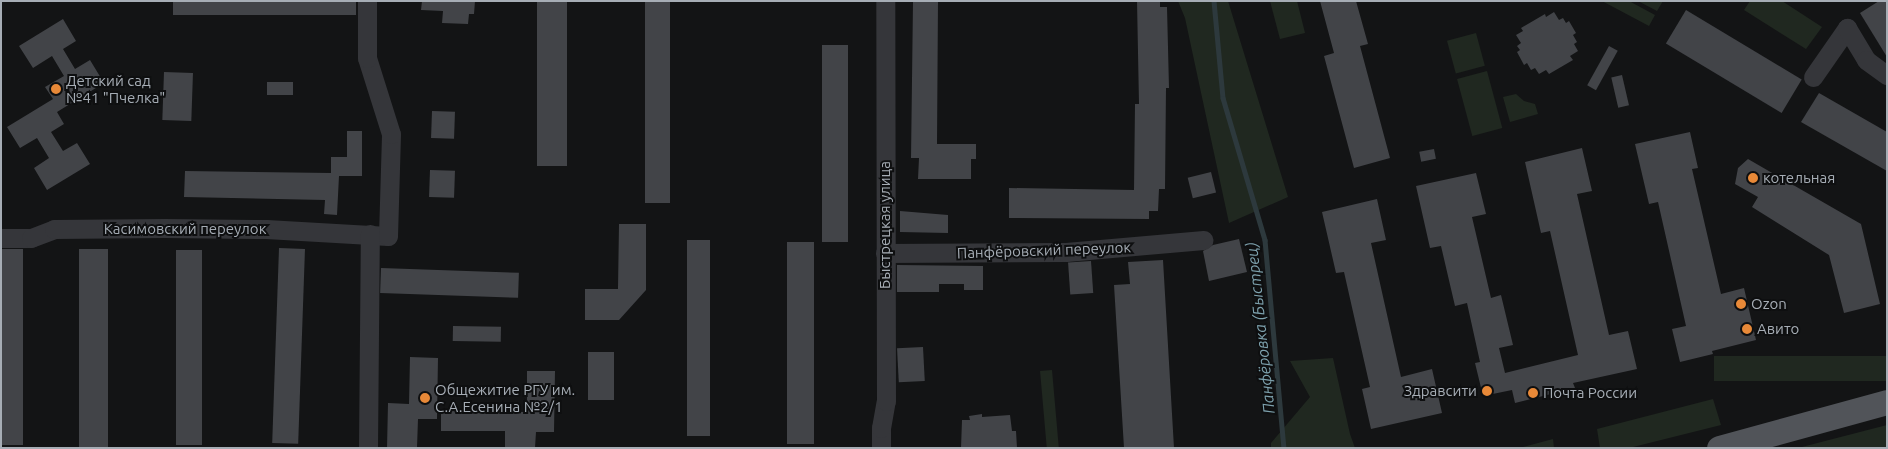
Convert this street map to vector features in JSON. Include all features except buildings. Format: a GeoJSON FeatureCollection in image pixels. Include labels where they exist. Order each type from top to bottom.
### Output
{"type":"FeatureCollection","features":[{"type":"Feature","properties":{"kind":"main road"},"geometry":{"type":"LineString","coordinates":[[1719,448],[1887,402]]}},
{"type":"Feature","properties":{"kind":"street"},"geometry":{"type":"LineString","coordinates":[[368,1],[367,58],[391,134],[379,235],[368,448]]}},
{"type":"Feature","properties":{"kind":"street","name":"Быстрецкая улица"},"geometry":{"type":"LineString","coordinates":[[881,448],[881,428],[886,401],[885,1]]}},
{"type":"Feature","properties":{"kind":"street"},"geometry":{"type":"LineString","coordinates":[[1813,77],[1847,28],[1866,60],[1887,75]]}},
{"type":"Feature","properties":{"kind":"street","name":"Касимовский переулок"},"geometry":{"type":"LineString","coordinates":[[1,238],[31,238],[54,229],[266,229],[379,235]]}},
{"type":"Feature","properties":{"kind":"street","name":"Панфёровский переулок"},"geometry":{"type":"LineString","coordinates":[[885,253],[1066,252],[1204,240]]}},
{"type":"Feature","properties":{"kind":"shaded area"},"geometry":{"type":"Polygon","coordinates":[[[1178,1],[1228,1],[1288,197],[1229,223],[1185,18],[1178,1]]]}},
{"type":"Feature","properties":{"kind":"shaded area"},"geometry":{"type":"Polygon","coordinates":[[[1270,1],[1297,1],[1305,33],[1280,39],[1270,1]]]}},
{"type":"Feature","properties":{"kind":"shaded area"},"geometry":{"type":"Polygon","coordinates":[[[1602,1],[1629,1],[1655,15],[1649,26],[1602,1]]]}},
{"type":"Feature","properties":{"kind":"shaded area"},"geometry":{"type":"Polygon","coordinates":[[[1638,1],[1663,1],[1657,11],[1638,1]]]}},
{"type":"Feature","properties":{"kind":"shaded area"},"geometry":{"type":"Polygon","coordinates":[[[1750,1],[1782,1],[1822,27],[1806,49],[1744,10],[1750,1]]]}},
{"type":"Feature","properties":{"kind":"shaded area"},"geometry":{"type":"Polygon","coordinates":[[[1476,33],[1485,66],[1456,74],[1447,41],[1476,33]]]}},
{"type":"Feature","properties":{"kind":"shaded area"},"geometry":{"type":"Polygon","coordinates":[[[1487,71],[1502,128],[1472,136],[1457,79],[1487,71]]]}},
{"type":"Feature","properties":{"kind":"shaded area"},"geometry":{"type":"Polygon","coordinates":[[[1516,94],[1524,101],[1535,104],[1538,114],[1510,122],[1503,97],[1516,94]]]}},
{"type":"Feature","properties":{"kind":"shaded area"},"geometry":{"type":"Polygon","coordinates":[[[1714,356],[1887,356],[1887,381],[1714,381],[1714,356]]]}},
{"type":"Feature","properties":{"kind":"shaded area"},"geometry":{"type":"Polygon","coordinates":[[[1333,358],[1350,434],[1355,448],[1271,448],[1271,443],[1310,397],[1290,361],[1333,358]]]}},
{"type":"Feature","properties":{"kind":"shaded area"},"geometry":{"type":"Polygon","coordinates":[[[1052,370],[1059,448],[1047,448],[1040,371],[1052,370]]]}},
{"type":"Feature","properties":{"kind":"shaded area"},"geometry":{"type":"Polygon","coordinates":[[[1713,399],[1721,425],[1629,448],[1600,448],[1597,429],[1713,399]]]}},
{"type":"Feature","properties":{"kind":"shaded area"},"geometry":{"type":"Polygon","coordinates":[[[1887,425],[1887,448],[1798,448],[1887,425]]]}},
{"type":"Feature","properties":{"kind":"shaded area"},"geometry":{"type":"Polygon","coordinates":[[[1553,439],[1554,448],[1519,448],[1553,439]]]}},
{"type":"Feature","properties":{"kind":"waterway","name":"Панфёровка (Быстрец)"},"geometry":{"type":"LineString","coordinates":[[1214,1],[1223,98],[1265,240],[1284,448]]}},
{"type":"Feature","properties":{"kind":"place","name":"Детский сад №41 \"Пчелка\""},"geometry":{"type":"Point","coordinates":[56,89]}},
{"type":"Feature","properties":{"kind":"place","name":"котельная"},"geometry":{"type":"Point","coordinates":[1753,178]}},
{"type":"Feature","properties":{"kind":"place","name":"Ozon"},"geometry":{"type":"Point","coordinates":[1741,304]}},
{"type":"Feature","properties":{"kind":"place","name":"Авито"},"geometry":{"type":"Point","coordinates":[1747,329]}},
{"type":"Feature","properties":{"kind":"place","name":"Здравсити"},"geometry":{"type":"Point","coordinates":[1487,391]}},
{"type":"Feature","properties":{"kind":"place","name":"Почта России"},"geometry":{"type":"Point","coordinates":[1533,393]}},
{"type":"Feature","properties":{"kind":"place","name":"Общежитие РГУ им. С.А.Есенина №2/1"},"geometry":{"type":"Point","coordinates":[425,398]}}]}
